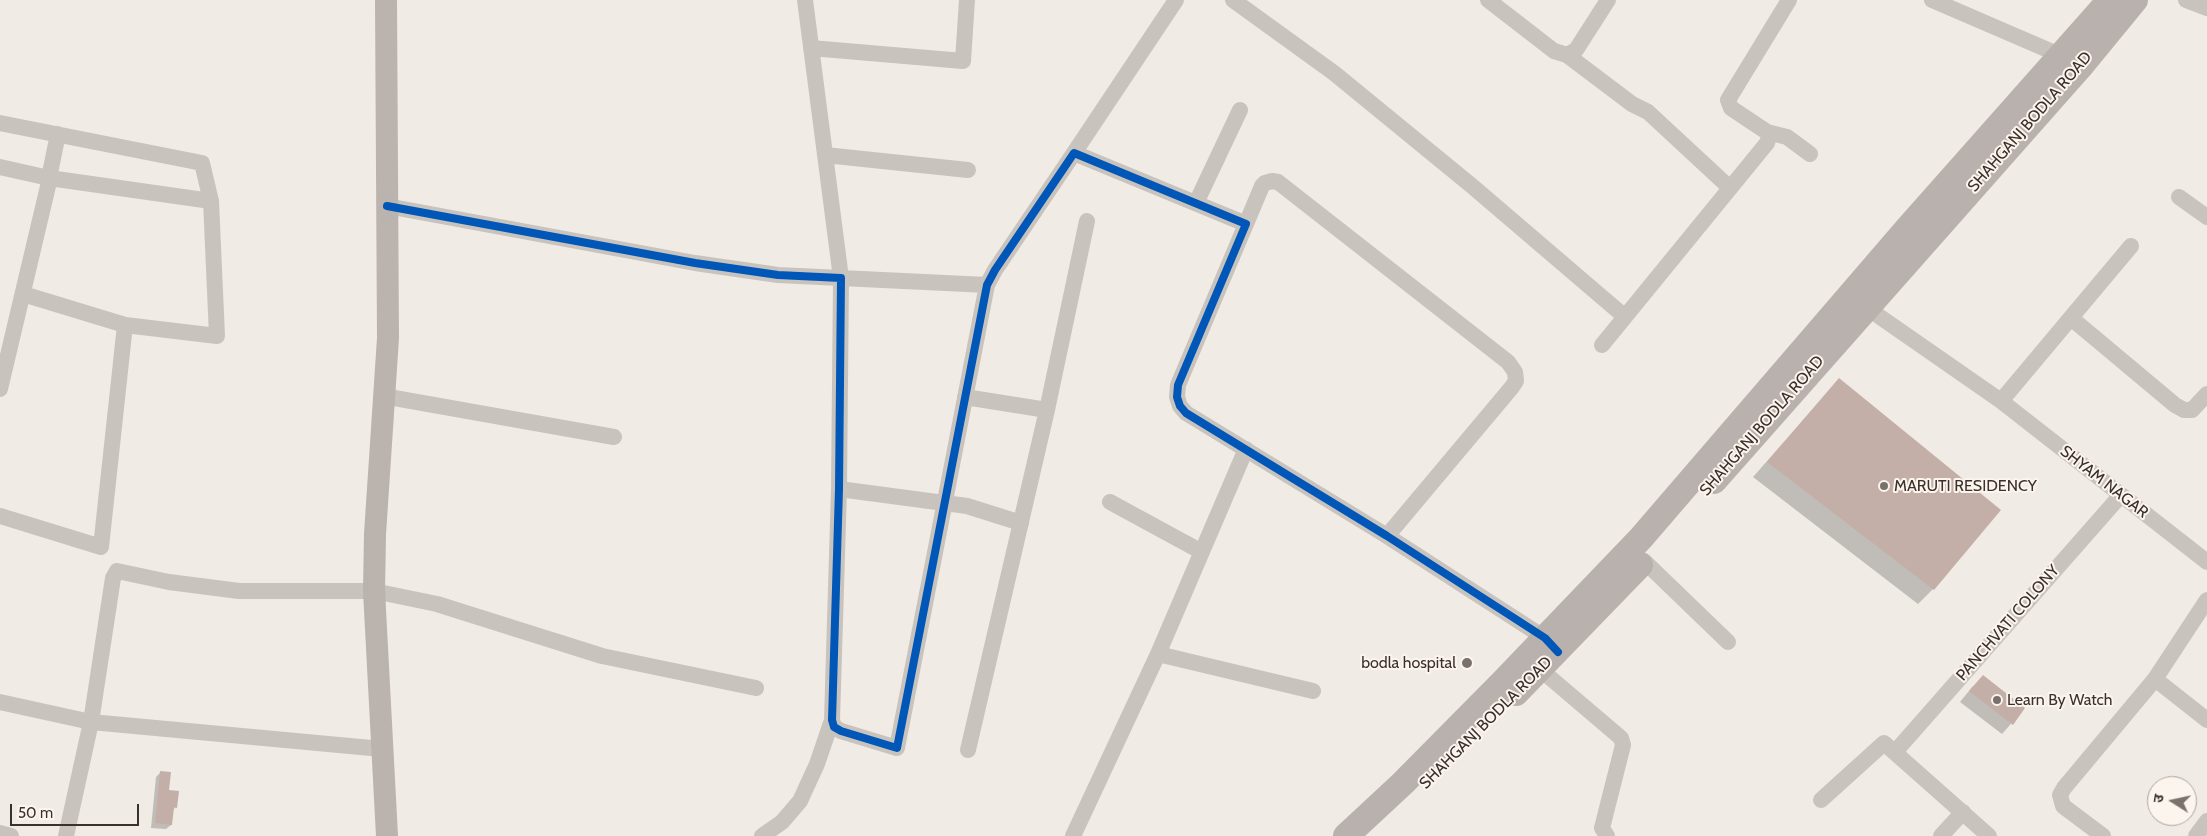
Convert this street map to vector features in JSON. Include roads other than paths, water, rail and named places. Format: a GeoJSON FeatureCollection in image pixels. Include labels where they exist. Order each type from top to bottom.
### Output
{"type":"FeatureCollection","features":[{"type":"Feature","properties":{"kind":"main road"},"geometry":{"type":"LineString","coordinates":[[386,0],[388,338],[375,534],[374,591],[387,836]]}},
{"type":"Feature","properties":{"kind":"main road"},"geometry":{"type":"LineString","coordinates":[[1346,836],[1543,654],[1665,523],[1858,302],[2110,0]]}},
{"type":"Feature","properties":{"kind":"main road","name":"SHAHGANJ BODLA ROAD"},"geometry":{"type":"LineString","coordinates":[[1858,302],[2069,79],[2135,0]]}},
{"type":"Feature","properties":{"kind":"main road","name":"SHAHGANJ BODLA ROAD"},"geometry":{"type":"LineString","coordinates":[[1372,836],[1543,654],[1644,561],[1665,523]]}},
{"type":"Feature","properties":{"kind":"street"},"geometry":{"type":"LineString","coordinates":[[762,836],[782,822],[800,801],[817,764],[832,720],[839,489],[841,278],[805,0]]}},
{"type":"Feature","properties":{"kind":"street"},"geometry":{"type":"LineString","coordinates":[[811,48],[963,61],[966,0]]}},
{"type":"Feature","properties":{"kind":"street"},"geometry":{"type":"LineString","coordinates":[[832,720],[834,727],[841,732],[897,748],[987,285],[995,270],[1176,0]]}},
{"type":"Feature","properties":{"kind":"street"},"geometry":{"type":"LineString","coordinates":[[1233,0],[1334,73],[1472,186],[1624,316]]}},
{"type":"Feature","properties":{"kind":"street"},"geometry":{"type":"LineString","coordinates":[[1488,0],[1554,52],[1567,55],[1632,104],[1655,118],[1730,188]]}},
{"type":"Feature","properties":{"kind":"street"},"geometry":{"type":"LineString","coordinates":[[1567,55],[1576,50],[1608,0]]}},
{"type":"Feature","properties":{"kind":"street"},"geometry":{"type":"LineString","coordinates":[[1789,0],[1728,100],[1731,108],[1767,132],[1786,137],[1810,154]]}},
{"type":"Feature","properties":{"kind":"street"},"geometry":{"type":"LineString","coordinates":[[1932,0],[2062,56]]}},
{"type":"Feature","properties":{"kind":"street"},"geometry":{"type":"LineString","coordinates":[[2186,0],[2207,8]]}},
{"type":"Feature","properties":{"kind":"street"},"geometry":{"type":"LineString","coordinates":[[1196,203],[1240,110]]}},
{"type":"Feature","properties":{"kind":"street"},"geometry":{"type":"LineString","coordinates":[[0,123],[202,163],[211,201],[217,336],[125,324],[23,294]]}},
{"type":"Feature","properties":{"kind":"street"},"geometry":{"type":"LineString","coordinates":[[1602,345],[1767,143],[1769,137],[1767,132]]}},
{"type":"Feature","properties":{"kind":"street"},"geometry":{"type":"LineString","coordinates":[[0,389],[49,182],[58,134]]}},
{"type":"Feature","properties":{"kind":"street"},"geometry":{"type":"LineString","coordinates":[[1074,153],[1246,224]]}},
{"type":"Feature","properties":{"kind":"street"},"geometry":{"type":"LineString","coordinates":[[825,156],[968,170]]}},
{"type":"Feature","properties":{"kind":"street"},"geometry":{"type":"LineString","coordinates":[[0,167],[49,178],[211,201]]}},
{"type":"Feature","properties":{"kind":"street"},"geometry":{"type":"LineString","coordinates":[[1387,536],[1512,387],[1516,380],[1515,372],[1508,362],[1278,182],[1265,183],[1262,186],[1178,385],[1177,397],[1180,406],[1186,413],[1387,536],[1543,654],[1623,742],[1602,828],[1607,836]]}},
{"type":"Feature","properties":{"kind":"street"},"geometry":{"type":"LineString","coordinates":[[2179,197],[2207,217]]}},
{"type":"Feature","properties":{"kind":"street"},"geometry":{"type":"LineString","coordinates":[[387,206],[695,263],[778,275],[987,285]]}},
{"type":"Feature","properties":{"kind":"street"},"geometry":{"type":"LineString","coordinates":[[968,750],[1047,410],[1087,221]]}},
{"type":"Feature","properties":{"kind":"street"},"geometry":{"type":"LineString","coordinates":[[2001,401],[2131,246]]}},
{"type":"Feature","properties":{"kind":"street","name":"SHYAM NAGAR"},"geometry":{"type":"LineString","coordinates":[[1858,302],[2001,401],[2207,562]]}},
{"type":"Feature","properties":{"kind":"street"},"geometry":{"type":"LineString","coordinates":[[2071,318],[2175,405],[2184,410],[2192,410],[2207,394]]}},
{"type":"Feature","properties":{"kind":"street"},"geometry":{"type":"LineString","coordinates":[[0,516],[101,547],[125,324]]}},
{"type":"Feature","properties":{"kind":"street"},"geometry":{"type":"LineString","coordinates":[[383,396],[614,437]]}},
{"type":"Feature","properties":{"kind":"street"},"geometry":{"type":"LineString","coordinates":[[965,397],[1047,410]]}},
{"type":"Feature","properties":{"kind":"street"},"geometry":{"type":"LineString","coordinates":[[1074,836],[1158,654],[1246,449]]}},
{"type":"Feature","properties":{"kind":"street"},"geometry":{"type":"LineString","coordinates":[[839,489],[982,510],[1021,523]]}},
{"type":"Feature","properties":{"kind":"street","name":"PANCHVATI COLONY"},"geometry":{"type":"LineString","coordinates":[[1895,752],[2121,495]]}},
{"type":"Feature","properties":{"kind":"street"},"geometry":{"type":"LineString","coordinates":[[1110,502],[1202,552]]}},
{"type":"Feature","properties":{"kind":"street"},"geometry":{"type":"LineString","coordinates":[[1644,561],[1728,642]]}},
{"type":"Feature","properties":{"kind":"street"},"geometry":{"type":"LineString","coordinates":[[66,836],[91,722],[113,578],[117,572],[169,582],[239,591],[374,591],[437,604],[609,658],[756,688]]}},
{"type":"Feature","properties":{"kind":"street"},"geometry":{"type":"LineString","coordinates":[[2103,836],[2063,806],[2060,795],[2155,680],[2207,600]]}},
{"type":"Feature","properties":{"kind":"street"},"geometry":{"type":"LineString","coordinates":[[1158,654],[1313,691]]}},
{"type":"Feature","properties":{"kind":"street"},"geometry":{"type":"LineString","coordinates":[[2155,680],[2207,720]]}},
{"type":"Feature","properties":{"kind":"street"},"geometry":{"type":"LineString","coordinates":[[0,702],[91,722],[382,749]]}},
{"type":"Feature","properties":{"kind":"street"},"geometry":{"type":"LineString","coordinates":[[1821,800],[1884,743],[1989,836]]}},
{"type":"Feature","properties":{"kind":"street"},"geometry":{"type":"LineString","coordinates":[[1941,836],[1963,812]]}},
{"type":"Feature","properties":{"kind":"street"},"geometry":{"type":"LineString","coordinates":[[2196,836],[2207,821]]}},
{"type":"Feature","properties":{"kind":"street"},"geometry":{"type":"LineString","coordinates":[[0,833],[11,836]]}},
{"type":"Feature","properties":{"kind":"place","name":"MARUTI RESIDENCY"},"geometry":{"type":"Point","coordinates":[1884,486]}},
{"type":"Feature","properties":{"kind":"place","name":"bodla hospital"},"geometry":{"type":"Point","coordinates":[1467,663]}},
{"type":"Feature","properties":{"kind":"place","name":"Learn By Watch"},"geometry":{"type":"Point","coordinates":[1997,700]}}]}
